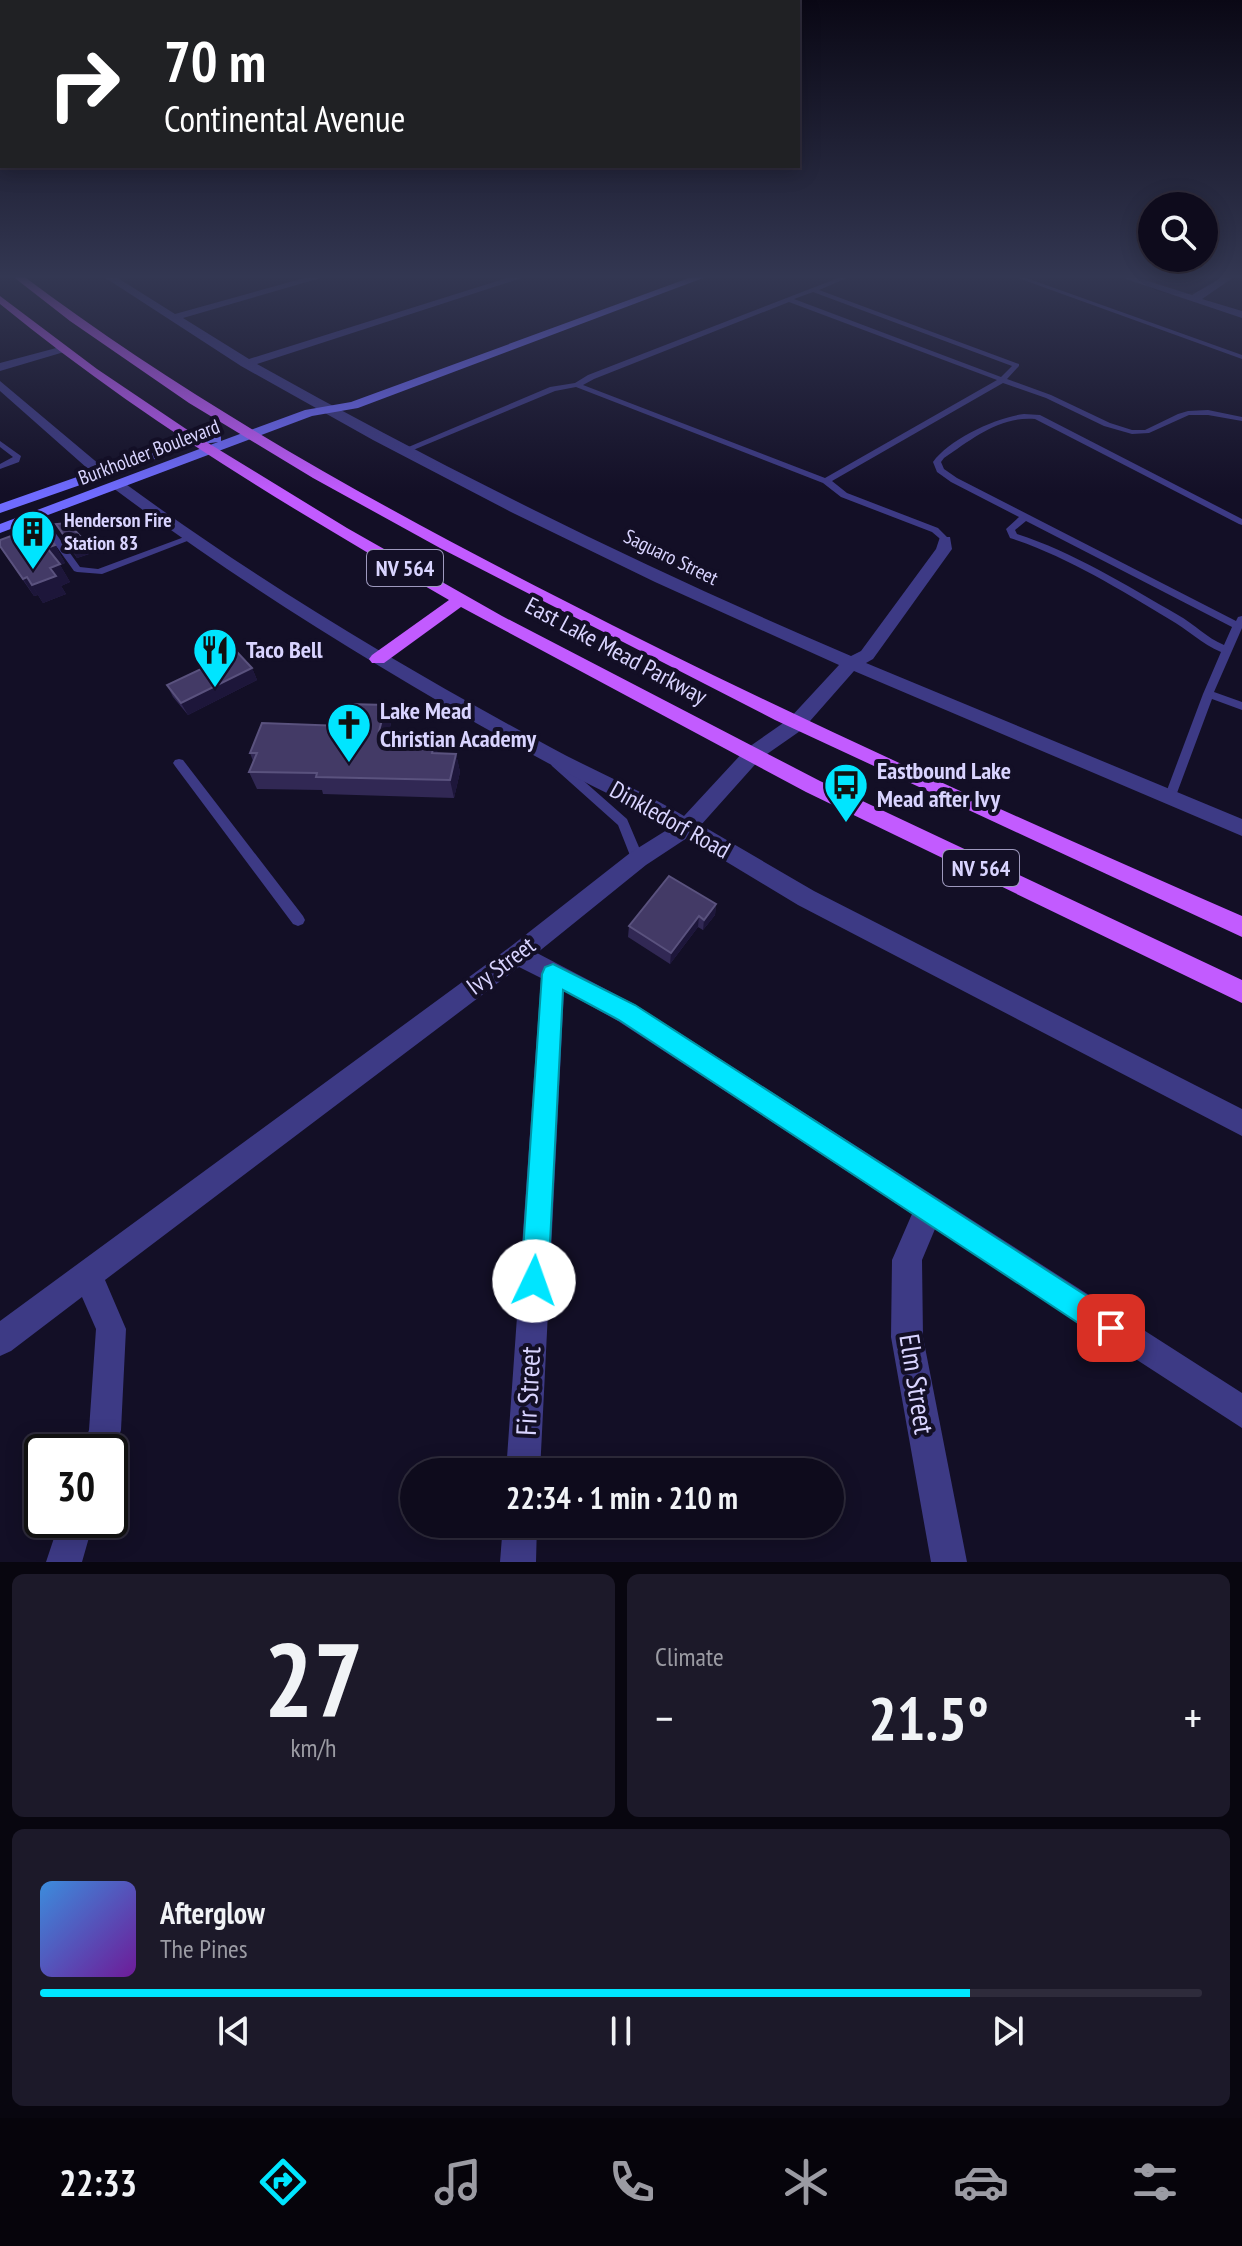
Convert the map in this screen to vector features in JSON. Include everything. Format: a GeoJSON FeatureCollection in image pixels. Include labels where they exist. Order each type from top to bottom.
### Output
{"type":"FeatureCollection","features":[{"type":"Feature","properties":{"kind":"main road","name":"East Lake Mead Parkway"},"geometry":{"type":"LineString","coordinates":[[58,348],[193,441],[460,600],[753,754],[962,859],[1242,992]]}},
{"type":"Feature","properties":{"kind":"main road"},"geometry":{"type":"LineString","coordinates":[[60,350],[80,348]]}},
{"type":"Feature","properties":{"kind":"main road"},"geometry":{"type":"LineString","coordinates":[[90,348],[119,363],[139,366]]}},
{"type":"Feature","properties":{"kind":"main road","name":"East Lake Mead Parkway"},"geometry":{"type":"LineString","coordinates":[[115,348],[248,436],[431,538],[796,724],[1242,927]]}},
{"type":"Feature","properties":{"kind":"main road"},"geometry":{"type":"LineString","coordinates":[[248,436],[309,413],[354,405],[514,348]]}},
{"type":"Feature","properties":{"kind":"main road","name":"Burkholder Boulevard"},"geometry":{"type":"LineString","coordinates":[[0,509],[193,441],[248,436]]}},
{"type":"Feature","properties":{"kind":"main road","name":"Burkholder Boulevard"},"geometry":{"type":"LineString","coordinates":[[0,529],[248,436]]}},
{"type":"Feature","properties":{"kind":"main road"},"geometry":{"type":"LineString","coordinates":[[378,659],[460,600]]}},
{"type":"Feature","properties":{"kind":"main road"},"geometry":{"type":"LineString","coordinates":[[1211,977],[1242,982]]}},
{"type":"Feature","properties":{"kind":"street","name":"Saguaro Street"},"geometry":{"type":"LineString","coordinates":[[219,348],[403,451],[681,588],[850,664],[1242,828]]}},
{"type":"Feature","properties":{"kind":"street"},"geometry":{"type":"LineString","coordinates":[[245,364],[296,348]]}},
{"type":"Feature","properties":{"kind":"street"},"geometry":{"type":"LineString","coordinates":[[0,367],[60,350]]}},
{"type":"Feature","properties":{"kind":"street"},"geometry":{"type":"LineString","coordinates":[[0,385],[101,473]]}},
{"type":"Feature","properties":{"kind":"street","name":"Dinkledorf Road"},"geometry":{"type":"LineString","coordinates":[[118,485],[190,538],[378,659],[545,753],[661,812],[806,898],[1242,1123]]}},
{"type":"Feature","properties":{"kind":"street","name":"Ivy Street"},"geometry":{"type":"LineString","coordinates":[[0,1340],[518,954],[638,859],[686,828],[753,754],[796,724],[850,664],[867,655],[937,560],[944,549],[945,540]]}},
{"type":"Feature","properties":{"kind":"street"},"geometry":{"type":"LineString","coordinates":[[518,954],[627,1013],[1242,1412]]}},
{"type":"Feature","properties":{"kind":"street","name":"Fir Street"},"geometry":{"type":"LineString","coordinates":[[524,1458],[553,974]]}},
{"type":"Feature","properties":{"kind":"street","name":"Elm Street"},"geometry":{"type":"LineString","coordinates":[[929,1209],[907,1260],[907,1337],[949,1562]]}},
{"type":"Feature","properties":{"kind":"street"},"geometry":{"type":"LineString","coordinates":[[88,1274],[111,1329],[104,1434]]}},
{"type":"Feature","properties":{"kind":"street"},"geometry":{"type":"LineString","coordinates":[[64,1562],[71,1538]]}},
{"type":"Feature","properties":{"kind":"street"},"geometry":{"type":"LineString","coordinates":[[518,1562],[519,1538]]}},
{"type":"Feature","properties":{"kind":"lane"},"geometry":{"type":"LineString","coordinates":[[403,451],[553,389],[577,385],[666,348]]}},
{"type":"Feature","properties":{"kind":"lane"},"geometry":{"type":"LineString","coordinates":[[915,348],[1039,393],[1109,426],[1135,433],[1147,433],[1187,413],[1206,412],[1242,419]]}},
{"type":"Feature","properties":{"kind":"lane"},"geometry":{"type":"LineString","coordinates":[[826,481],[1001,381],[1017,365],[971,348]]}},
{"type":"Feature","properties":{"kind":"lane"},"geometry":{"type":"LineString","coordinates":[[1217,348],[1242,357]]}},
{"type":"Feature","properties":{"kind":"lane"},"geometry":{"type":"LineString","coordinates":[[577,385],[826,481],[844,495],[935,530],[945,540]]}},
{"type":"Feature","properties":{"kind":"lane"},"geometry":{"type":"LineString","coordinates":[[1170,798],[1208,694],[1239,628],[946,475],[937,466],[938,459],[987,427],[1017,416],[1037,417],[1242,522]]}},
{"type":"Feature","properties":{"kind":"lane"},"geometry":{"type":"LineString","coordinates":[[0,443],[17,456],[16,460],[0,467]]}},
{"type":"Feature","properties":{"kind":"lane"},"geometry":{"type":"LineString","coordinates":[[38,515],[77,569],[99,572],[190,538]]}},
{"type":"Feature","properties":{"kind":"lane"},"geometry":{"type":"LineString","coordinates":[[1025,517],[1010,529],[1013,536],[1044,546],[1150,603],[1212,644],[1227,650]]}},
{"type":"Feature","properties":{"kind":"lane"},"geometry":{"type":"LineString","coordinates":[[1208,694],[1242,706]]}},
{"type":"Feature","properties":{"kind":"lane"},"geometry":{"type":"LineString","coordinates":[[545,753],[623,822],[638,859]]}},
{"type":"Feature","properties":{"kind":"lane"},"geometry":{"type":"LineString","coordinates":[[179,763],[298,920]]}},
{"type":"Feature","properties":{"kind":"building"},"geometry":{"type":"Polygon","coordinates":[[[68,523],[80,536],[68,541],[56,524],[68,523]]]}},
{"type":"Feature","properties":{"kind":"building"},"geometry":{"type":"Polygon","coordinates":[[[33,528],[36,532],[43,529],[55,545],[47,548],[60,564],[50,568],[56,576],[32,585],[27,577],[23,579],[0,546],[0,540],[33,528]]]}},
{"type":"Feature","properties":{"kind":"building"},"geometry":{"type":"Polygon","coordinates":[[[237,652],[252,668],[181,703],[167,685],[237,652]]]}},
{"type":"Feature","properties":{"kind":"building","name":"Lake Mead Christian Academy"},"geometry":{"type":"Polygon","coordinates":[[[348,704],[386,705],[379,731],[413,733],[412,739],[435,740],[432,753],[456,754],[450,780],[249,772],[257,753],[250,753],[262,723],[342,726],[348,704]]]}},
{"type":"Feature","properties":{"kind":"building"},"geometry":{"type":"Polygon","coordinates":[[[669,876],[716,904],[704,920],[699,916],[671,953],[629,926],[669,876]]]}},
{"type":"Feature","properties":{"kind":"place","name":"Henderson Fire Station 83"},"geometry":{"type":"Point","coordinates":[33,571]}},
{"type":"Feature","properties":{"kind":"place","name":"Taco Bell"},"geometry":{"type":"Point","coordinates":[215,689]}},
{"type":"Feature","properties":{"kind":"place","name":"Lake Mead Christian Academy"},"geometry":{"type":"Point","coordinates":[349,764]}},
{"type":"Feature","properties":{"kind":"place","name":"Eastbound Lake Mead after Ivy"},"geometry":{"type":"Point","coordinates":[846,824]}},
{"type":"Feature","properties":{"kind":"route"},"geometry":{"type":"LineString","coordinates":[[534,1281],[553,974],[627,1013],[1111,1328]]}}]}
